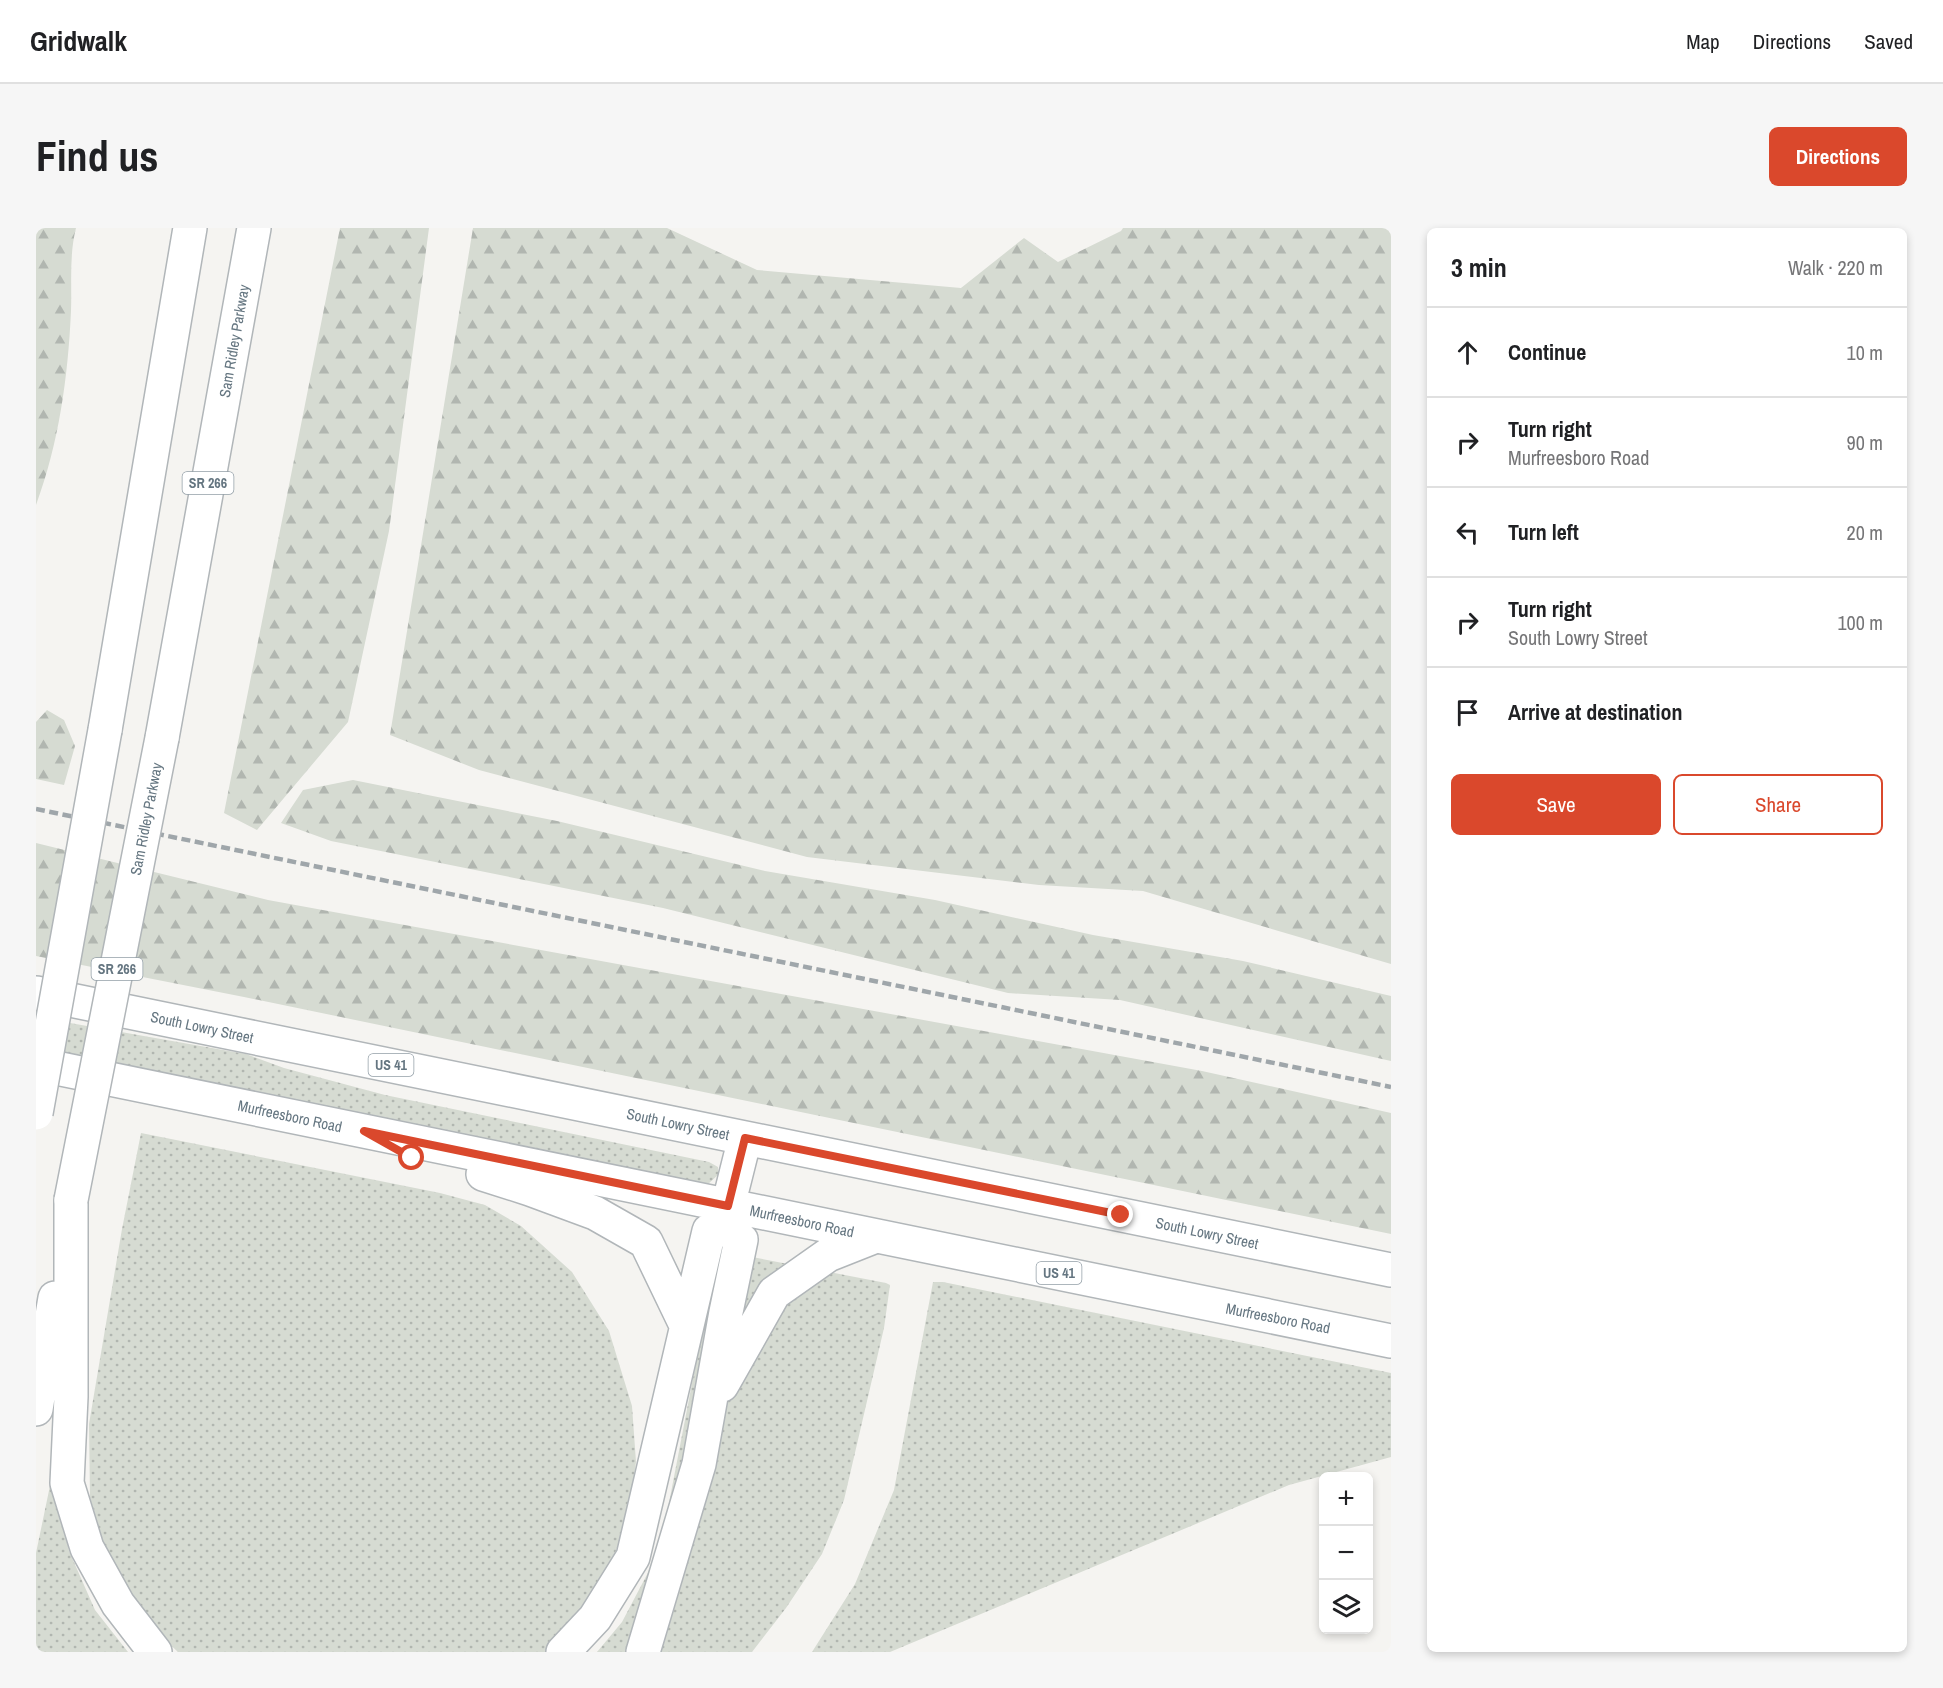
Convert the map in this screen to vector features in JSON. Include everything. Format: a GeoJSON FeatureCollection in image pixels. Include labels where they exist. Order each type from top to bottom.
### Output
{"type":"FeatureCollection","features":[{"type":"Feature","properties":{"kind":"main road"},"geometry":{"type":"LineString","coordinates":[[36,1113],[105,730],[190,228]]}},
{"type":"Feature","properties":{"kind":"main road","name":"Sam Ridley Parkway"},"geometry":{"type":"LineString","coordinates":[[36,1409],[71,1200],[162,738],[254,228]]}},
{"type":"Feature","properties":{"kind":"main road","name":"South Lowry Street"},"geometry":{"type":"LineString","coordinates":[[36,993],[1391,1270]]}},
{"type":"Feature","properties":{"kind":"main road","name":"Murfreesboro Road"},"geometry":{"type":"LineString","coordinates":[[36,1064],[364,1131],[725,1216],[876,1236],[1391,1341]]}},
{"type":"Feature","properties":{"kind":"main road"},"geometry":{"type":"LineString","coordinates":[[364,1131],[412,1158],[492,1176],[595,1213],[646,1242],[686,1325]]}},
{"type":"Feature","properties":{"kind":"main road"},"geometry":{"type":"LineString","coordinates":[[563,1652],[595,1618],[633,1557],[709,1231],[725,1216],[745,1138]]}},
{"type":"Feature","properties":{"kind":"main road"},"geometry":{"type":"LineString","coordinates":[[71,1200],[71,1397],[67,1482],[87,1548],[118,1604],[155,1652]]}},
{"type":"Feature","properties":{"kind":"main road"},"geometry":{"type":"LineString","coordinates":[[643,1652],[699,1464],[741,1239],[725,1216]]}},
{"type":"Feature","properties":{"kind":"main road"},"geometry":{"type":"LineString","coordinates":[[709,1408],[774,1293],[828,1255],[876,1236]]}},
{"type":"Feature","properties":{"kind":"green space"},"geometry":{"type":"Polygon","coordinates":[[[36,228],[76,228],[72,259],[71,311],[65,385],[51,458],[36,505],[36,228]]]}},
{"type":"Feature","properties":{"kind":"green space"},"geometry":{"type":"Polygon","coordinates":[[[340,228],[429,228],[389,531],[348,722],[257,830],[224,813],[340,228]]]}},
{"type":"Feature","properties":{"kind":"green space"},"geometry":{"type":"Polygon","coordinates":[[[473,228],[667,228],[757,270],[961,288],[1024,238],[1058,262],[1123,228],[1391,228],[1391,964],[1143,891],[1039,885],[807,857],[479,770],[390,735],[473,228]]]}},
{"type":"Feature","properties":{"kind":"green space"},"geometry":{"type":"Polygon","coordinates":[[[47,710],[64,720],[75,746],[64,785],[36,779],[36,722],[47,710]]]}},
{"type":"Feature","properties":{"kind":"green space"},"geometry":{"type":"Polygon","coordinates":[[[353,780],[557,821],[765,871],[935,900],[1093,935],[1243,961],[1391,996],[1391,1061],[1120,1000],[1008,993],[663,908],[331,841],[281,823],[303,790],[353,780]]]}},
{"type":"Feature","properties":{"kind":"green space"},"geometry":{"type":"Polygon","coordinates":[[[36,843],[268,900],[1202,1071],[1391,1113],[1391,1234],[36,956],[36,843]]]}},
{"type":"Feature","properties":{"kind":"green space"},"geometry":{"type":"Polygon","coordinates":[[[36,1017],[246,1054],[284,1068],[385,1095],[709,1162],[718,1167],[718,1175],[708,1184],[670,1179],[36,1048],[36,1017]]]}},
{"type":"Feature","properties":{"kind":"green space"},"geometry":{"type":"Polygon","coordinates":[[[141,1133],[440,1193],[485,1205],[521,1226],[572,1272],[609,1331],[632,1406],[636,1462],[628,1519],[605,1579],[548,1652],[178,1652],[146,1622],[108,1557],[90,1498],[89,1424],[122,1229],[141,1133]]]}},
{"type":"Feature","properties":{"kind":"green space"},"geometry":{"type":"Polygon","coordinates":[[[726,1252],[890,1285],[884,1328],[844,1500],[822,1554],[786,1608],[752,1652],[597,1652],[622,1622],[652,1565],[668,1508],[715,1264],[721,1254],[726,1252]]]}},
{"type":"Feature","properties":{"kind":"green space"},"geometry":{"type":"Polygon","coordinates":[[[933,1282],[943,1282],[1391,1373],[1391,1457],[1336,1472],[1319,1472],[1319,1477],[1289,1485],[890,1652],[812,1652],[855,1584],[894,1490],[933,1282]]]}},
{"type":"Feature","properties":{"kind":"green space"},"geometry":{"type":"Polygon","coordinates":[[[52,1476],[69,1551],[95,1610],[128,1652],[36,1652],[36,1553],[52,1476]]]}},
{"type":"Feature","properties":{"kind":"railway"},"geometry":{"type":"LineString","coordinates":[[36,809],[1391,1087]]}},
{"type":"Feature","properties":{"kind":"route"},"geometry":{"type":"LineString","coordinates":[[412,1158],[364,1131],[728,1206],[745,1138],[1121,1215]]}}]}
